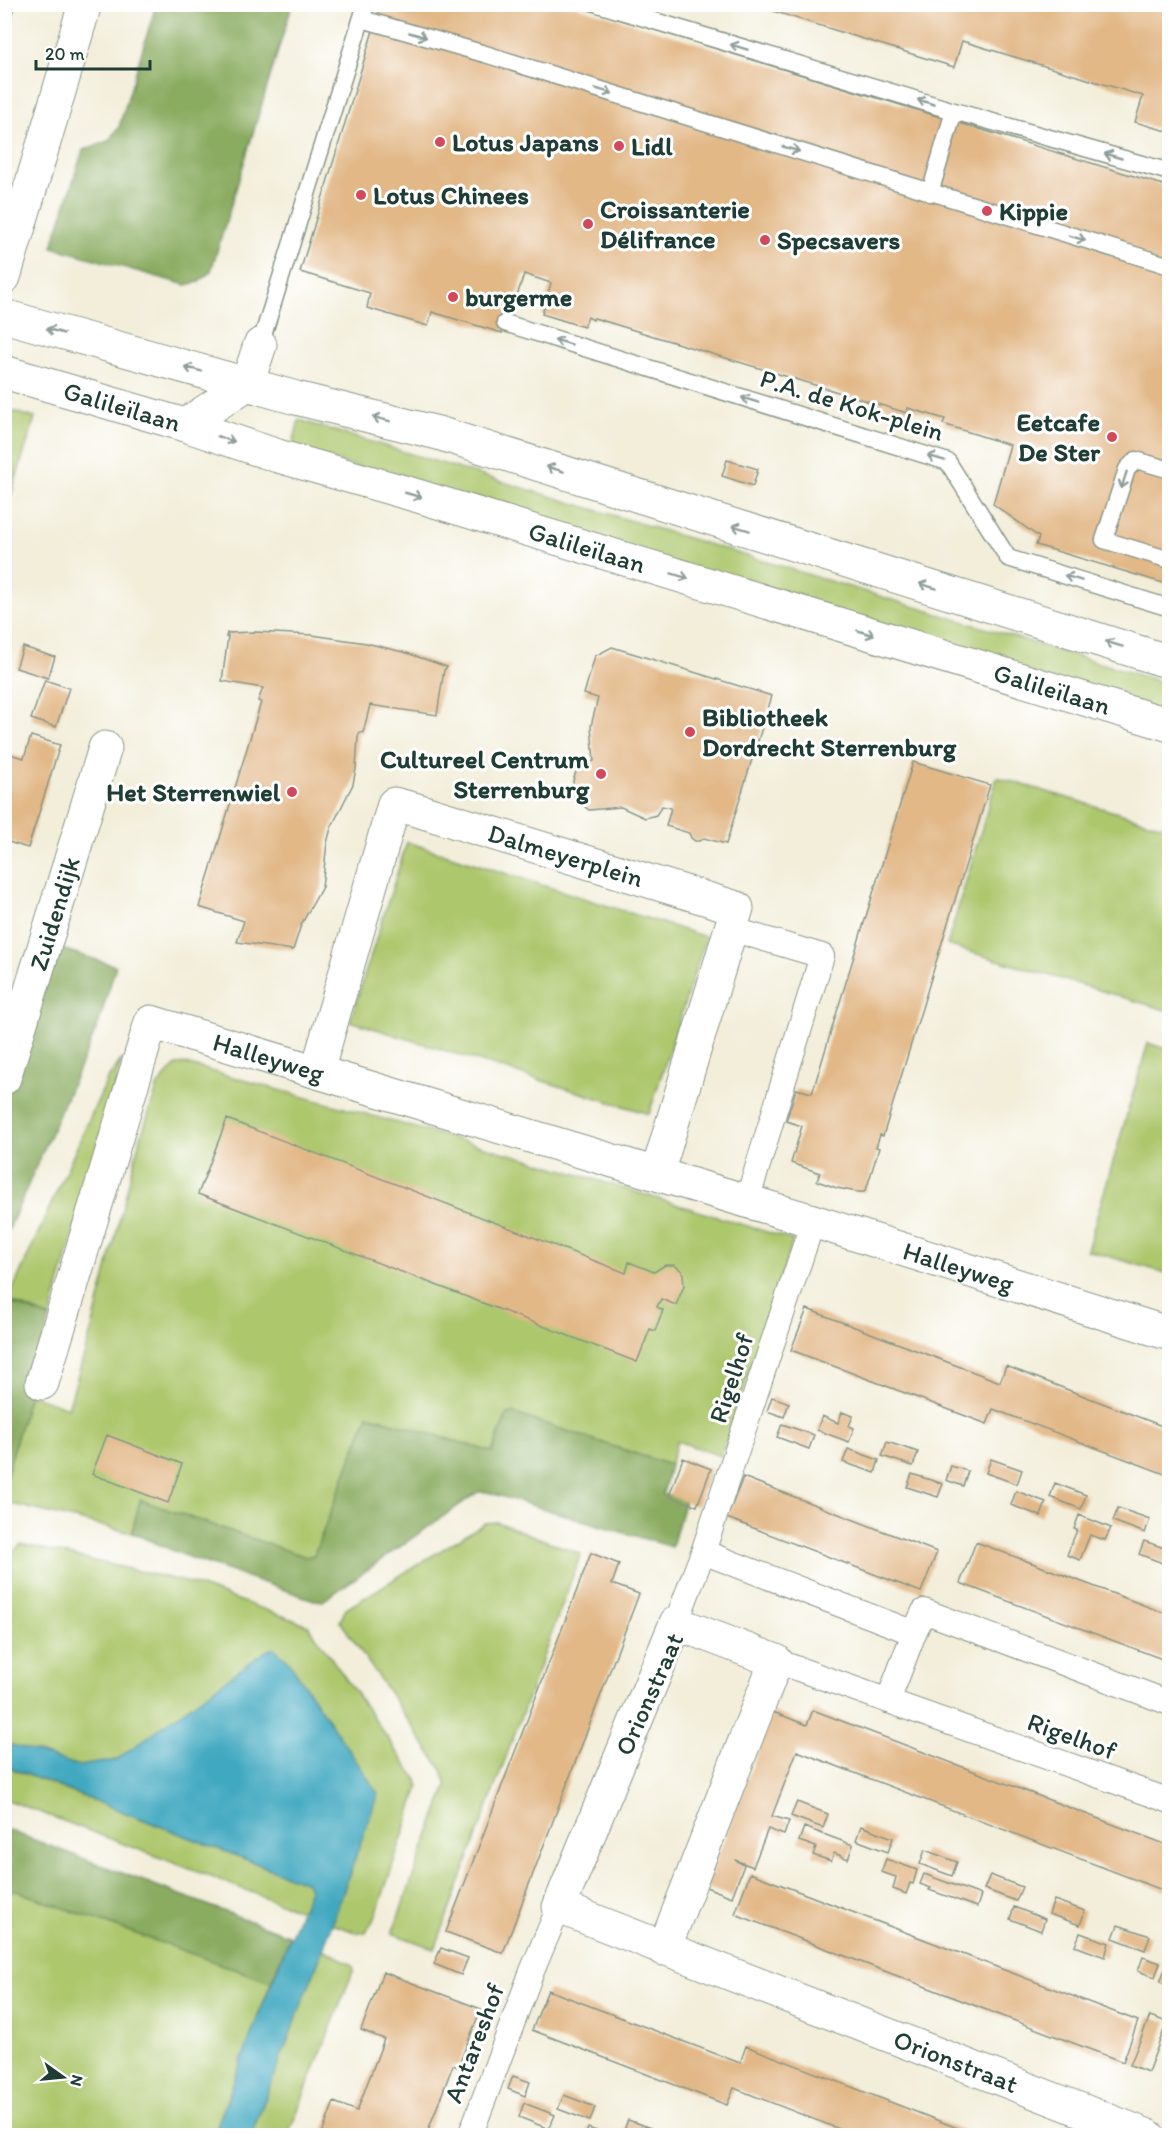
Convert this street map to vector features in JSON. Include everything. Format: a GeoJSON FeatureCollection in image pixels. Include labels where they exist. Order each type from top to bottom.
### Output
{"type":"FeatureCollection","features":[{"type":"Feature","properties":{"kind":"street"},"geometry":{"type":"LineString","coordinates":[[4,277],[85,4]]}},
{"type":"Feature","properties":{"kind":"street","name":"Galileïlaan"},"geometry":{"type":"LineString","coordinates":[[4,316],[247,384],[438,433],[1170,662]]}},
{"type":"Feature","properties":{"kind":"street"},"geometry":{"type":"LineString","coordinates":[[185,425],[247,384],[260,345]]}},
{"type":"Feature","properties":{"kind":"street","name":"Galileïlaan"},"geometry":{"type":"LineString","coordinates":[[4,372],[1170,725]]}},
{"type":"Feature","properties":{"kind":"street","name":"Zuidendijk"},"geometry":{"type":"LineString","coordinates":[[4,1078],[105,748]]}},
{"type":"Feature","properties":{"kind":"street","name":"Dalmeyerplein"},"geometry":{"type":"LineString","coordinates":[[317,1072],[394,804],[737,908],[657,1174]]}},
{"type":"Feature","properties":{"kind":"street"},"geometry":{"type":"LineString","coordinates":[[731,929],[822,956],[747,1201]]}},
{"type":"Feature","properties":{"kind":"street","name":"Halleyweg"},"geometry":{"type":"LineString","coordinates":[[42,1383],[151,1022],[813,1221],[1170,1334]]}},
{"type":"Feature","properties":{"kind":"street","name":"Rigelhof"},"geometry":{"type":"LineString","coordinates":[[676,1623],[703,1552],[813,1221]]}},
{"type":"Feature","properties":{"kind":"street"},"geometry":{"type":"LineString","coordinates":[[703,1552],[914,1633]]}},
{"type":"Feature","properties":{"kind":"street"},"geometry":{"type":"LineString","coordinates":[[888,1701],[924,1611],[1170,1703]]}},
{"type":"Feature","properties":{"kind":"street","name":"Orionstraat"},"geometry":{"type":"LineString","coordinates":[[776,1661],[676,1623],[559,1907],[1148,2136]]}},
{"type":"Feature","properties":{"kind":"street"},"geometry":{"type":"LineString","coordinates":[[663,1949],[776,1661]]}},
{"type":"Feature","properties":{"kind":"street","name":"Rigelhof"},"geometry":{"type":"LineString","coordinates":[[776,1661],[1170,1801]]}},
{"type":"Feature","properties":{"kind":"street","name":"Antareshof"},"geometry":{"type":"LineString","coordinates":[[470,2136],[532,1971],[559,1907]]}},
{"type":"Feature","properties":{"kind":"lane"},"geometry":{"type":"LineString","coordinates":[[598,4],[954,111],[1170,172]]}},
{"type":"Feature","properties":{"kind":"lane"},"geometry":{"type":"LineString","coordinates":[[260,345],[364,12],[485,54],[1170,266]]}},
{"type":"Feature","properties":{"kind":"lane"},"geometry":{"type":"LineString","coordinates":[[930,193],[954,111]]}},
{"type":"Feature","properties":{"kind":"lane","name":"P.A. de Kok-plein"},"geometry":{"type":"LineString","coordinates":[[505,323],[948,462],[1008,558],[1170,608]]}},
{"type":"Feature","properties":{"kind":"lane"},"geometry":{"type":"LineString","coordinates":[[1170,470],[1136,460],[1127,469],[1104,540],[1170,560]]}},
{"type":"Feature","properties":{"kind":"green space"},"geometry":{"type":"Polygon","coordinates":[[[156,5],[292,5],[211,271],[199,282],[186,285],[52,247],[83,150],[108,141],[119,127],[156,5]]]}},
{"type":"Feature","properties":{"kind":"green space"},"geometry":{"type":"Polygon","coordinates":[[[4,409],[35,418],[5,513],[4,409]]]}},
{"type":"Feature","properties":{"kind":"green space"},"geometry":{"type":"Polygon","coordinates":[[[299,420],[1169,684],[1169,715],[292,447],[299,420]]]}},
{"type":"Feature","properties":{"kind":"green space"},"geometry":{"type":"Polygon","coordinates":[[[997,777],[1169,828],[1169,1011],[947,945],[997,777]]]}},
{"type":"Feature","properties":{"kind":"green space"},"geometry":{"type":"Polygon","coordinates":[[[407,842],[706,937],[649,1114],[350,1021],[407,842]]]}},
{"type":"Feature","properties":{"kind":"green space"},"geometry":{"type":"Polygon","coordinates":[[[46,944],[116,966],[98,1025],[5,1238],[5,1077],[46,944]]]}},
{"type":"Feature","properties":{"kind":"green space"},"geometry":{"type":"Polygon","coordinates":[[[1148,1043],[1169,1050],[1169,1274],[1087,1250],[1148,1043]]]}},
{"type":"Feature","properties":{"kind":"green space"},"geometry":{"type":"Polygon","coordinates":[[[122,1059],[50,1318],[8,1300],[107,1080],[122,1059]]]}},
{"type":"Feature","properties":{"kind":"green space"},"geometry":{"type":"Polygon","coordinates":[[[186,1064],[528,1159],[793,1240],[721,1456],[677,1441],[670,1465],[512,1413],[507,1414],[492,1453],[368,1415],[314,1555],[306,1557],[140,1500],[132,1533],[12,1504],[5,1510],[5,1482],[29,1394],[68,1408],[91,1332],[139,1143],[158,1085],[176,1065],[186,1064]]]}},
{"type":"Feature","properties":{"kind":"green space"},"geometry":{"type":"Polygon","coordinates":[[[4,1300],[50,1318],[6,1477],[4,1476],[4,1300]]]}},
{"type":"Feature","properties":{"kind":"green space"},"geometry":{"type":"Polygon","coordinates":[[[512,1413],[670,1465],[663,1494],[685,1500],[672,1547],[487,1492],[478,1492],[323,1601],[314,1600],[188,1557],[132,1533],[140,1500],[306,1557],[314,1555],[368,1415],[492,1452],[507,1414],[512,1413]]]}},
{"type":"Feature","properties":{"kind":"green space"},"geometry":{"type":"Polygon","coordinates":[[[497,1522],[581,1554],[435,1949],[392,1933],[447,1786],[442,1770],[340,1621],[346,1609],[485,1523],[497,1522]]]}},
{"type":"Feature","properties":{"kind":"green space"},"geometry":{"type":"Polygon","coordinates":[[[21,1544],[190,1583],[308,1625],[417,1780],[419,1787],[375,1918],[366,1932],[358,1933],[332,1924],[378,1793],[266,1651],[116,1760],[80,1766],[5,1743],[4,1564],[21,1544]]]}},
{"type":"Feature","properties":{"kind":"green space"},"geometry":{"type":"Polygon","coordinates":[[[4,1766],[307,1883],[310,1889],[301,1911],[5,1799],[4,1766]]]}},
{"type":"Feature","properties":{"kind":"green space"},"geometry":{"type":"Polygon","coordinates":[[[5,1829],[290,1936],[271,1982],[5,1887],[5,1829]]]}},
{"type":"Feature","properties":{"kind":"green space"},"geometry":{"type":"Polygon","coordinates":[[[5,1887],[271,1982],[214,2135],[5,2136],[5,1887]]]}},
{"type":"Feature","properties":{"kind":"green space"},"geometry":{"type":"Polygon","coordinates":[[[323,1949],[351,1964],[354,1969],[288,2135],[251,2136],[323,1949]]]}},
{"type":"Feature","properties":{"kind":"water"},"geometry":{"type":"Polygon","coordinates":[[[274,1648],[287,1659],[378,1793],[323,1949],[251,2135],[214,2135],[256,2021],[310,1889],[307,1883],[5,1766],[5,1743],[80,1766],[116,1760],[266,1651],[274,1648]]]}},
{"type":"Feature","properties":{"kind":"building"},"geometry":{"type":"Polygon","coordinates":[[[4,4],[15,4],[5,36],[4,36],[4,4]]]}},
{"type":"Feature","properties":{"kind":"building"},"geometry":{"type":"Polygon","coordinates":[[[381,4],[569,4],[1170,187],[1170,585],[1036,545],[1039,537],[993,504],[1010,445],[943,424],[945,419],[908,408],[907,413],[594,318],[593,320],[588,317],[584,327],[542,314],[551,283],[524,274],[517,296],[513,295],[502,333],[432,312],[428,326],[367,308],[370,293],[300,272],[381,4]]]}},
{"type":"Feature","properties":{"kind":"building"},"geometry":{"type":"Polygon","coordinates":[[[750,4],[1170,4],[1170,132],[1135,122],[1143,96],[962,41],[954,67],[750,4]]]}},
{"type":"Feature","properties":{"kind":"building"},"geometry":{"type":"Polygon","coordinates":[[[727,460],[758,469],[753,486],[722,476],[727,460]]]}},
{"type":"Feature","properties":{"kind":"building","name":"Het Sterrenwiel"},"geometry":{"type":"Polygon","coordinates":[[[227,633],[312,635],[366,643],[407,653],[447,667],[444,670],[437,715],[370,705],[363,733],[360,732],[358,737],[353,784],[331,828],[327,843],[322,887],[301,925],[293,950],[237,942],[244,921],[199,907],[261,702],[258,701],[263,688],[222,681],[228,636],[226,637],[227,633]]]}},
{"type":"Feature","properties":{"kind":"building"},"geometry":{"type":"Polygon","coordinates":[[[23,647],[55,657],[48,678],[16,668],[23,647]]]}},
{"type":"Feature","properties":{"kind":"building"},"geometry":{"type":"Polygon","coordinates":[[[612,647],[772,696],[756,747],[750,745],[747,755],[753,756],[726,844],[704,838],[695,841],[689,833],[666,826],[671,808],[662,806],[656,815],[645,818],[621,807],[589,810],[575,799],[573,781],[578,766],[594,761],[591,726],[598,698],[584,694],[595,656],[612,647]]]}},
{"type":"Feature","properties":{"kind":"building"},"geometry":{"type":"Polygon","coordinates":[[[45,680],[69,688],[56,727],[31,719],[45,680]]]}},
{"type":"Feature","properties":{"kind":"building"},"geometry":{"type":"Polygon","coordinates":[[[31,736],[60,745],[28,848],[5,841],[5,757],[6,753],[24,758],[31,736]]]}},
{"type":"Feature","properties":{"kind":"building"},"geometry":{"type":"Polygon","coordinates":[[[913,762],[990,785],[883,1136],[880,1135],[876,1147],[879,1148],[867,1187],[864,1192],[857,1192],[817,1181],[820,1173],[791,1163],[802,1126],[786,1121],[796,1089],[812,1093],[913,762]]]}},
{"type":"Feature","properties":{"kind":"building"},"geometry":{"type":"Polygon","coordinates":[[[227,1119],[626,1273],[629,1262],[654,1272],[665,1265],[674,1265],[683,1274],[684,1286],[676,1305],[661,1299],[657,1307],[663,1310],[655,1331],[650,1329],[637,1362],[198,1194],[227,1119]]]}},
{"type":"Feature","properties":{"kind":"building"},"geometry":{"type":"Polygon","coordinates":[[[807,1309],[1000,1382],[1006,1366],[1170,1429],[1170,1476],[993,1409],[987,1424],[791,1350],[807,1309]]]}},
{"type":"Feature","properties":{"kind":"building"},"geometry":{"type":"Polygon","coordinates":[[[772,1397],[789,1403],[784,1417],[767,1411],[772,1397]]]}},
{"type":"Feature","properties":{"kind":"building"},"geometry":{"type":"Polygon","coordinates":[[[842,1412],[853,1416],[849,1426],[854,1428],[849,1442],[817,1430],[822,1416],[838,1423],[842,1412]]]}},
{"type":"Feature","properties":{"kind":"building"},"geometry":{"type":"Polygon","coordinates":[[[782,1424],[814,1435],[809,1449],[777,1437],[782,1424]]]}},
{"type":"Feature","properties":{"kind":"building"},"geometry":{"type":"Polygon","coordinates":[[[107,1435],[182,1464],[168,1503],[92,1474],[107,1435]]]}},
{"type":"Feature","properties":{"kind":"building"},"geometry":{"type":"Polygon","coordinates":[[[887,1442],[918,1452],[913,1466],[882,1456],[887,1442]]]}},
{"type":"Feature","properties":{"kind":"building"},"geometry":{"type":"Polygon","coordinates":[[[848,1449],[879,1460],[875,1473],[843,1462],[848,1449]]]}},
{"type":"Feature","properties":{"kind":"building"},"geometry":{"type":"Polygon","coordinates":[[[683,1458],[711,1469],[697,1506],[669,1496],[683,1458]]]}},
{"type":"Feature","properties":{"kind":"building"},"geometry":{"type":"Polygon","coordinates":[[[991,1459],[1022,1470],[1017,1484],[986,1473],[991,1459]]]}},
{"type":"Feature","properties":{"kind":"building"},"geometry":{"type":"Polygon","coordinates":[[[951,1466],[968,1471],[963,1486],[946,1480],[951,1466]]]}},
{"type":"Feature","properties":{"kind":"building"},"geometry":{"type":"Polygon","coordinates":[[[912,1474],[943,1484],[938,1497],[907,1487],[912,1474]]]}},
{"type":"Feature","properties":{"kind":"building"},"geometry":{"type":"Polygon","coordinates":[[[743,1477],[937,1552],[921,1592],[727,1518],[743,1477]]]}},
{"type":"Feature","properties":{"kind":"building"},"geometry":{"type":"Polygon","coordinates":[[[1055,1483],[1086,1495],[1081,1509],[1050,1497],[1055,1483]]]}},
{"type":"Feature","properties":{"kind":"building"},"geometry":{"type":"Polygon","coordinates":[[[1016,1491],[1046,1502],[1041,1516],[1011,1505],[1016,1491]]]}},
{"type":"Feature","properties":{"kind":"building"},"geometry":{"type":"Polygon","coordinates":[[[1118,1508],[1150,1519],[1145,1533],[1113,1521],[1118,1508]]]}},
{"type":"Feature","properties":{"kind":"building"},"geometry":{"type":"Polygon","coordinates":[[[1079,1515],[1111,1528],[1105,1540],[1090,1535],[1080,1560],[1067,1555],[1077,1530],[1074,1529],[1079,1515]]]}},
{"type":"Feature","properties":{"kind":"building"},"geometry":{"type":"Polygon","coordinates":[[[1144,1541],[1170,1550],[1170,1566],[1139,1554],[1144,1541]]]}},
{"type":"Feature","properties":{"kind":"building"},"geometry":{"type":"Polygon","coordinates":[[[976,1542],[1170,1615],[1170,1662],[960,1583],[976,1542]]]}},
{"type":"Feature","properties":{"kind":"building"},"geometry":{"type":"Polygon","coordinates":[[[591,1553],[619,1564],[612,1584],[639,1594],[503,1953],[446,1932],[591,1553]]]}},
{"type":"Feature","properties":{"kind":"building"},"geometry":{"type":"Polygon","coordinates":[[[813,1710],[1170,1846],[1170,1893],[797,1751],[772,1816],[789,1821],[784,1835],[768,1829],[753,1867],[735,1860],[744,1865],[732,1897],[706,1887],[773,1712],[807,1725],[813,1710]]]}},
{"type":"Feature","properties":{"kind":"building"},"geometry":{"type":"Polygon","coordinates":[[[797,1802],[828,1814],[823,1828],[791,1816],[797,1802]]]}},
{"type":"Feature","properties":{"kind":"building"},"geometry":{"type":"Polygon","coordinates":[[[861,1826],[893,1838],[888,1852],[856,1840],[861,1826]]]}},
{"type":"Feature","properties":{"kind":"building"},"geometry":{"type":"Polygon","coordinates":[[[804,1827],[853,1845],[848,1859],[834,1853],[831,1861],[813,1855],[816,1847],[799,1841],[804,1827]]]}},
{"type":"Feature","properties":{"kind":"building"},"geometry":{"type":"Polygon","coordinates":[[[925,1850],[957,1862],[952,1876],[920,1864],[925,1850]]]}},
{"type":"Feature","properties":{"kind":"building"},"geometry":{"type":"Polygon","coordinates":[[[886,1859],[917,1870],[913,1884],[910,1883],[906,1894],[893,1889],[896,1877],[881,1872],[886,1859]]]}},
{"type":"Feature","properties":{"kind":"building"},"geometry":{"type":"Polygon","coordinates":[[[750,1873],[1138,2021],[1123,2062],[735,1914],[750,1873]]]}},
{"type":"Feature","properties":{"kind":"building"},"geometry":{"type":"Polygon","coordinates":[[[924,1874],[981,1895],[977,1907],[929,1890],[931,1888],[920,1884],[924,1874]]]}},
{"type":"Feature","properties":{"kind":"building"},"geometry":{"type":"Polygon","coordinates":[[[990,1875],[1022,1887],[1016,1901],[984,1889],[990,1875]]]}},
{"type":"Feature","properties":{"kind":"building"},"geometry":{"type":"Polygon","coordinates":[[[1054,1900],[1085,1911],[1080,1925],[1049,1914],[1054,1900]]]}},
{"type":"Feature","properties":{"kind":"building"},"geometry":{"type":"Polygon","coordinates":[[[1014,1907],[1045,1919],[1041,1931],[1010,1919],[1014,1907]]]}},
{"type":"Feature","properties":{"kind":"building"},"geometry":{"type":"Polygon","coordinates":[[[1118,1925],[1150,1936],[1145,1950],[1113,1938],[1118,1925]]]}},
{"type":"Feature","properties":{"kind":"building"},"geometry":{"type":"Polygon","coordinates":[[[1080,1933],[1109,1943],[1105,1957],[1075,1946],[1080,1933]]]}},
{"type":"Feature","properties":{"kind":"building"},"geometry":{"type":"Polygon","coordinates":[[[441,1948],[468,1958],[461,1975],[434,1964],[441,1948]]]}},
{"type":"Feature","properties":{"kind":"building"},"geometry":{"type":"Polygon","coordinates":[[[1170,1956],[1170,1986],[1160,1982],[1170,1956]]]}},
{"type":"Feature","properties":{"kind":"building"},"geometry":{"type":"Polygon","coordinates":[[[1143,1957],[1160,1963],[1155,1977],[1138,1971],[1143,1957]]]}},
{"type":"Feature","properties":{"kind":"building"},"geometry":{"type":"Polygon","coordinates":[[[383,1972],[481,2009],[458,2067],[453,2065],[426,2136],[321,2136],[334,2102],[357,2111],[384,2039],[361,2030],[383,1972]]]}},
{"type":"Feature","properties":{"kind":"building"},"geometry":{"type":"Polygon","coordinates":[[[548,1990],[740,2063],[746,2046],[978,2136],[857,2136],[734,2088],[727,2105],[532,2030],[548,1990]]]}},
{"type":"Feature","properties":{"kind":"building"},"geometry":{"type":"Polygon","coordinates":[[[1150,2016],[1167,2022],[1148,2072],[1130,2065],[1150,2016]]]}},
{"type":"Feature","properties":{"kind":"building"},"geometry":{"type":"Polygon","coordinates":[[[513,2076],[530,2082],[525,2096],[508,2089],[513,2076]]]}},
{"type":"Feature","properties":{"kind":"building"},"geometry":{"type":"Polygon","coordinates":[[[564,2095],[595,2107],[590,2121],[558,2109],[564,2095]]]}},
{"type":"Feature","properties":{"kind":"building"},"geometry":{"type":"Polygon","coordinates":[[[524,2103],[555,2115],[549,2129],[519,2117],[524,2103]]]}},
{"type":"Feature","properties":{"kind":"building"},"geometry":{"type":"Polygon","coordinates":[[[628,2120],[659,2131],[657,2136],[629,2136],[623,2133],[628,2120]]]}},
{"type":"Feature","properties":{"kind":"building"},"geometry":{"type":"Polygon","coordinates":[[[588,2128],[608,2135],[608,2136],[585,2136],[588,2128]]]}},
{"type":"Feature","properties":{"kind":"place","name":"Lotus Japans"},"geometry":{"type":"Point","coordinates":[440,142]}},
{"type":"Feature","properties":{"kind":"place","name":"Lidl"},"geometry":{"type":"Point","coordinates":[619,146]}},
{"type":"Feature","properties":{"kind":"place","name":"Lotus Chinees"},"geometry":{"type":"Point","coordinates":[361,195]}},
{"type":"Feature","properties":{"kind":"place","name":"Kippie"},"geometry":{"type":"Point","coordinates":[987,211]}},
{"type":"Feature","properties":{"kind":"place","name":"Croissanterie Délifrance"},"geometry":{"type":"Point","coordinates":[588,224]}},
{"type":"Feature","properties":{"kind":"place","name":"Specsavers"},"geometry":{"type":"Point","coordinates":[765,240]}},
{"type":"Feature","properties":{"kind":"place","name":"burgerme"},"geometry":{"type":"Point","coordinates":[453,297]}},
{"type":"Feature","properties":{"kind":"place","name":"Eetcafe De Ster"},"geometry":{"type":"Point","coordinates":[1112,437]}},
{"type":"Feature","properties":{"kind":"place","name":"Bibliotheek Dordrecht Sterrenburg"},"geometry":{"type":"Point","coordinates":[690,732]}},
{"type":"Feature","properties":{"kind":"place","name":"Cultureel Centrum Sterrenburg"},"geometry":{"type":"Point","coordinates":[601,774]}},
{"type":"Feature","properties":{"kind":"place","name":"Het Sterrenwiel"},"geometry":{"type":"Point","coordinates":[292,792]}}]}
